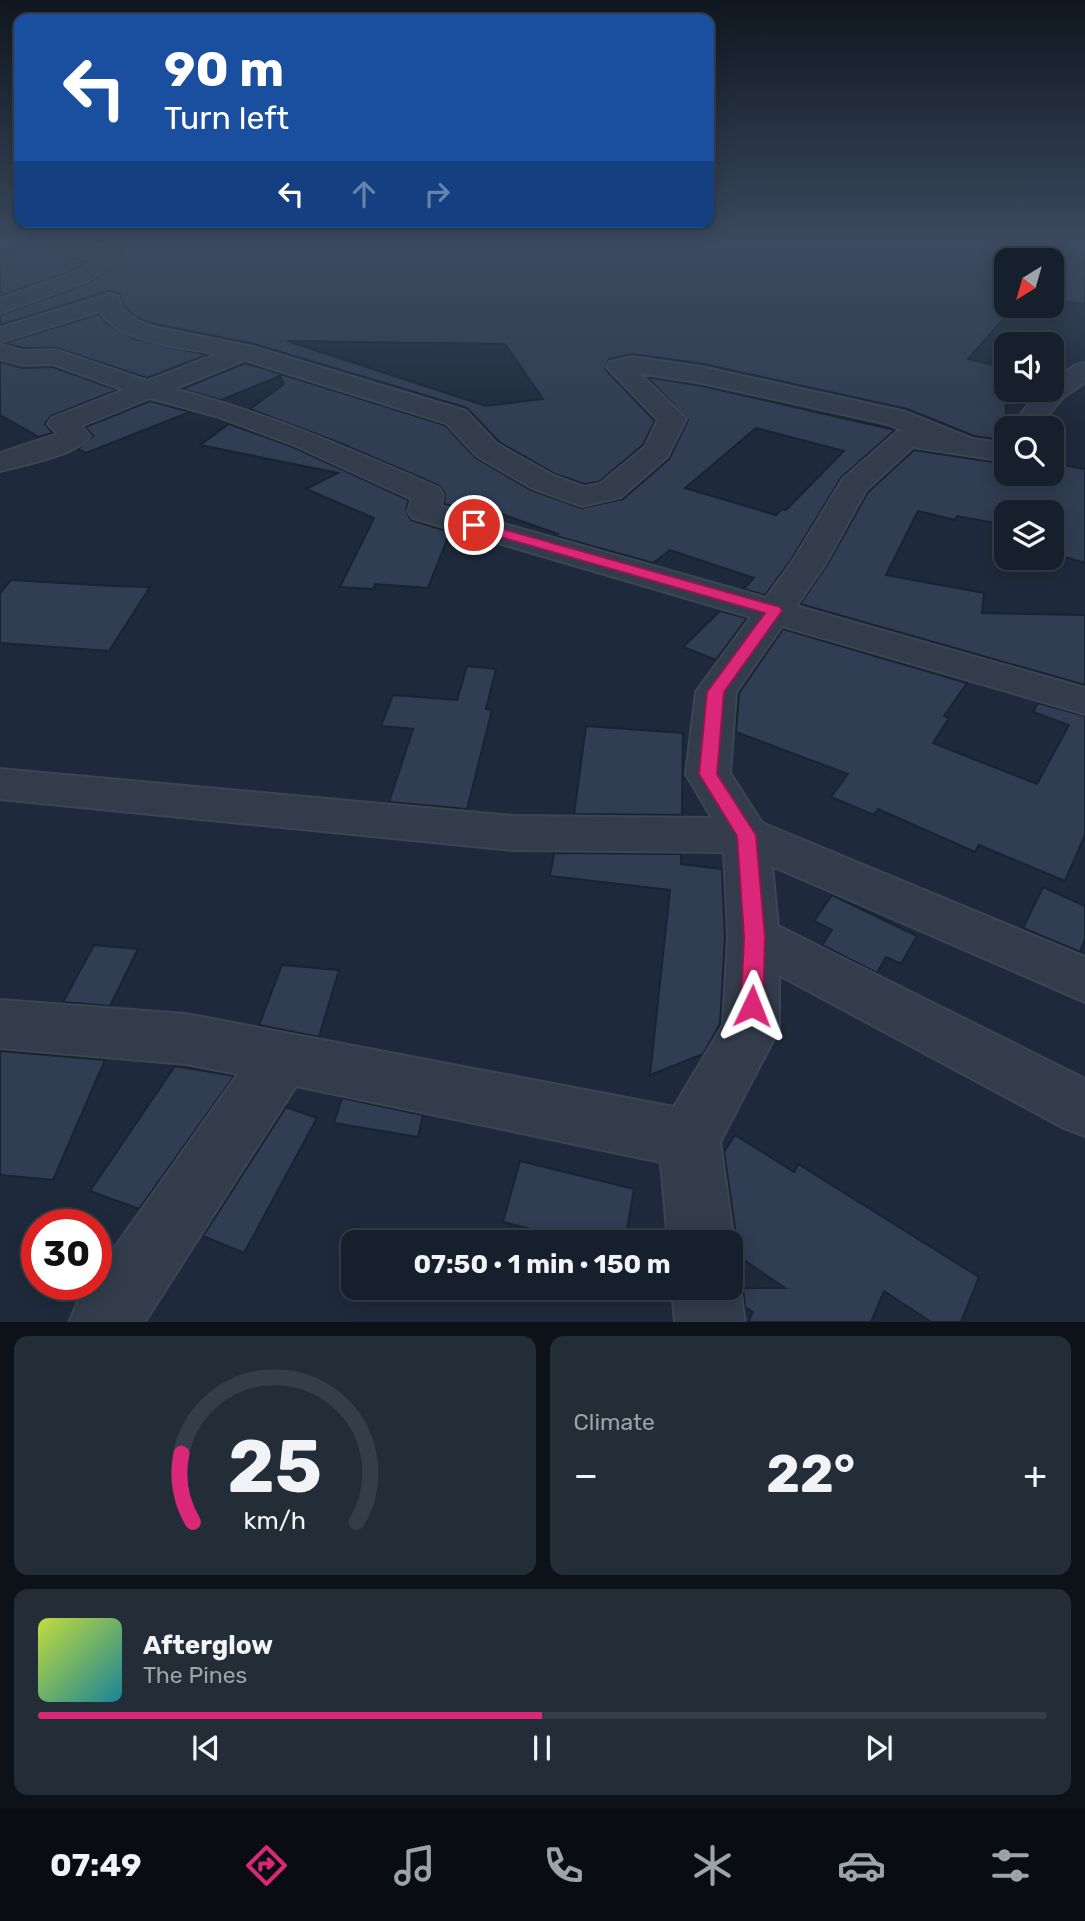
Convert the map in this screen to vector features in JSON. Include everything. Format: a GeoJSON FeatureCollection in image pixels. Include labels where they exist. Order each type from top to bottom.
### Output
{"type":"FeatureCollection","features":[{"type":"Feature","properties":{"kind":"street"},"geometry":{"type":"LineString","coordinates":[[0,335],[105,303]]}},
{"type":"Feature","properties":{"kind":"street"},"geometry":{"type":"LineString","coordinates":[[110,303],[111,312],[130,326],[148,333],[244,352],[456,417],[487,450],[543,482],[582,497],[610,491],[657,451],[672,419],[619,367],[632,364],[702,375],[896,418],[962,444]]}},
{"type":"Feature","properties":{"kind":"street"},"geometry":{"type":"LineString","coordinates":[[0,352],[23,358],[56,358],[145,389],[201,402],[304,439],[428,495],[424,511],[1085,701]]}},
{"type":"Feature","properties":{"kind":"street"},"geometry":{"type":"LineString","coordinates":[[0,462],[59,445],[76,436],[62,424],[244,352]]}},
{"type":"Feature","properties":{"kind":"street"},"geometry":{"type":"LineString","coordinates":[[1033,416],[1053,392],[1085,370]]}},
{"type":"Feature","properties":{"kind":"street"},"geometry":{"type":"LineString","coordinates":[[700,1230],[689,1139],[751,1029],[754,937],[746,835],[708,774],[716,692],[808,564],[854,485],[889,453],[907,438],[994,450]]}},
{"type":"Feature","properties":{"kind":"street"},"geometry":{"type":"LineString","coordinates":[[0,785],[513,833],[746,835],[1085,980]]}},
{"type":"Feature","properties":{"kind":"street"},"geometry":{"type":"LineString","coordinates":[[754,937],[1085,1109]]}},
{"type":"Feature","properties":{"kind":"street"},"geometry":{"type":"LineString","coordinates":[[0,1024],[186,1039],[689,1139]]}},
{"type":"Feature","properties":{"kind":"street"},"geometry":{"type":"LineString","coordinates":[[103,1322],[283,1058]]}},
{"type":"Feature","properties":{"kind":"street"},"geometry":{"type":"LineString","coordinates":[[707,1300],[710,1322]]}},
{"type":"Feature","properties":{"kind":"building"},"geometry":{"type":"Polygon","coordinates":[[[34,303],[72,303],[0,325],[0,315],[34,303]]]}},
{"type":"Feature","properties":{"kind":"building"},"geometry":{"type":"Polygon","coordinates":[[[122,303],[994,303],[994,318],[1004,318],[968,359],[994,365],[994,402],[1006,402],[1006,416],[994,416],[994,439],[974,436],[907,409],[703,364],[632,354],[609,359],[605,369],[655,421],[643,445],[599,482],[584,484],[555,474],[499,442],[467,408],[254,344],[139,319],[122,303]],[[287,341],[486,406],[543,399],[505,344],[287,341]]]}},
{"type":"Feature","properties":{"kind":"building"},"geometry":{"type":"Polygon","coordinates":[[[99,314],[107,324],[135,339],[207,355],[147,378],[57,348],[23,348],[4,343],[99,314]]]}},
{"type":"Feature","properties":{"kind":"building"},"geometry":{"type":"Polygon","coordinates":[[[0,362],[23,368],[53,367],[117,390],[51,416],[45,424],[53,433],[39,437],[0,415],[0,362]]]}},
{"type":"Feature","properties":{"kind":"building"},"geometry":{"type":"Polygon","coordinates":[[[245,363],[445,425],[476,458],[531,490],[581,508],[623,499],[669,459],[688,420],[647,377],[702,386],[895,430],[841,478],[791,560],[765,595],[743,589],[754,578],[670,550],[653,563],[556,536],[558,534],[462,500],[459,508],[444,504],[445,494],[440,486],[342,444],[250,409],[284,384],[280,376],[221,400],[182,389],[245,363]],[[756,428],[685,488],[776,515],[782,509],[786,510],[844,451],[756,428]]]}},
{"type":"Feature","properties":{"kind":"building"},"geometry":{"type":"Polygon","coordinates":[[[150,401],[190,412],[86,453],[78,449],[93,436],[85,427],[150,401]]]}},
{"type":"Feature","properties":{"kind":"building"},"geometry":{"type":"Polygon","coordinates":[[[229,424],[293,447],[409,500],[406,510],[411,520],[450,532],[428,588],[375,584],[373,589],[340,587],[374,518],[306,489],[338,473],[200,445],[229,424]]]}},
{"type":"Feature","properties":{"kind":"building"},"geometry":{"type":"Polygon","coordinates":[[[914,450],[994,462],[994,486],[1064,486],[1064,465],[1085,469],[1085,563],[1064,557],[1064,500],[994,500],[994,523],[957,516],[955,520],[918,511],[886,575],[984,593],[982,613],[1085,615],[1085,685],[800,604],[827,565],[868,492],[914,450]]]}},
{"type":"Feature","properties":{"kind":"building"},"geometry":{"type":"Polygon","coordinates":[[[11,580],[150,587],[109,651],[0,643],[0,593],[11,580]]]}},
{"type":"Feature","properties":{"kind":"building"},"geometry":{"type":"Polygon","coordinates":[[[720,611],[747,618],[716,660],[683,647],[720,611]]]}},
{"type":"Feature","properties":{"kind":"building"},"geometry":{"type":"Polygon","coordinates":[[[783,629],[967,683],[944,716],[949,718],[933,743],[1037,784],[1069,725],[1033,712],[1038,703],[1085,716],[1085,835],[1065,881],[979,845],[975,852],[878,809],[874,815],[831,797],[848,774],[736,732],[739,693],[783,629]]]}},
{"type":"Feature","properties":{"kind":"building"},"geometry":{"type":"Polygon","coordinates":[[[467,666],[496,669],[486,709],[492,710],[467,809],[389,802],[413,729],[381,726],[393,695],[457,700],[467,666]]]}},
{"type":"Feature","properties":{"kind":"building"},"geometry":{"type":"Polygon","coordinates":[[[586,726],[683,733],[682,815],[574,814],[586,726]]]}},
{"type":"Feature","properties":{"kind":"building"},"geometry":{"type":"Polygon","coordinates":[[[554,853],[681,854],[681,864],[722,869],[725,937],[720,1024],[703,1054],[650,1075],[670,890],[550,876],[554,853]]]}},
{"type":"Feature","properties":{"kind":"building"},"geometry":{"type":"Polygon","coordinates":[[[1043,887],[1085,906],[1085,939],[1080,952],[1023,928],[1043,887]]]}},
{"type":"Feature","properties":{"kind":"building"},"geometry":{"type":"Polygon","coordinates":[[[832,895],[917,936],[901,964],[886,957],[877,973],[822,945],[832,930],[814,921],[832,895]]]}},
{"type":"Feature","properties":{"kind":"building"},"geometry":{"type":"Polygon","coordinates":[[[94,945],[138,949],[110,1006],[63,1002],[94,945]]]}},
{"type":"Feature","properties":{"kind":"building"},"geometry":{"type":"Polygon","coordinates":[[[282,965],[339,970],[319,1037],[259,1025],[282,965]]]}},
{"type":"Feature","properties":{"kind":"building"},"geometry":{"type":"Polygon","coordinates":[[[0,1051],[105,1060],[53,1180],[0,1175],[0,1051]]]}},
{"type":"Feature","properties":{"kind":"building"},"geometry":{"type":"Polygon","coordinates":[[[175,1066],[234,1076],[139,1209],[90,1191],[175,1066]]]}},
{"type":"Feature","properties":{"kind":"building"},"geometry":{"type":"Polygon","coordinates":[[[342,1098],[423,1115],[418,1137],[334,1123],[342,1098]]]}},
{"type":"Feature","properties":{"kind":"building"},"geometry":{"type":"Polygon","coordinates":[[[286,1107],[317,1118],[244,1253],[203,1236],[286,1107]]]}},
{"type":"Feature","properties":{"kind":"building"},"geometry":{"type":"Polygon","coordinates":[[[735,1135],[794,1172],[798,1164],[979,1277],[961,1322],[931,1322],[884,1291],[871,1322],[748,1322],[753,1312],[745,1307],[743,1288],[785,1288],[743,1259],[743,1230],[735,1230],[724,1152],[735,1135]]]}},
{"type":"Feature","properties":{"kind":"building"},"geometry":{"type":"Polygon","coordinates":[[[520,1161],[634,1189],[627,1230],[535,1230],[503,1222],[520,1161]]]}},
{"type":"Feature","properties":{"kind":"route"},"geometry":{"type":"LineString","coordinates":[[474,525],[775,611],[716,692],[708,774],[746,835],[754,937],[752,1006]]}}]}
